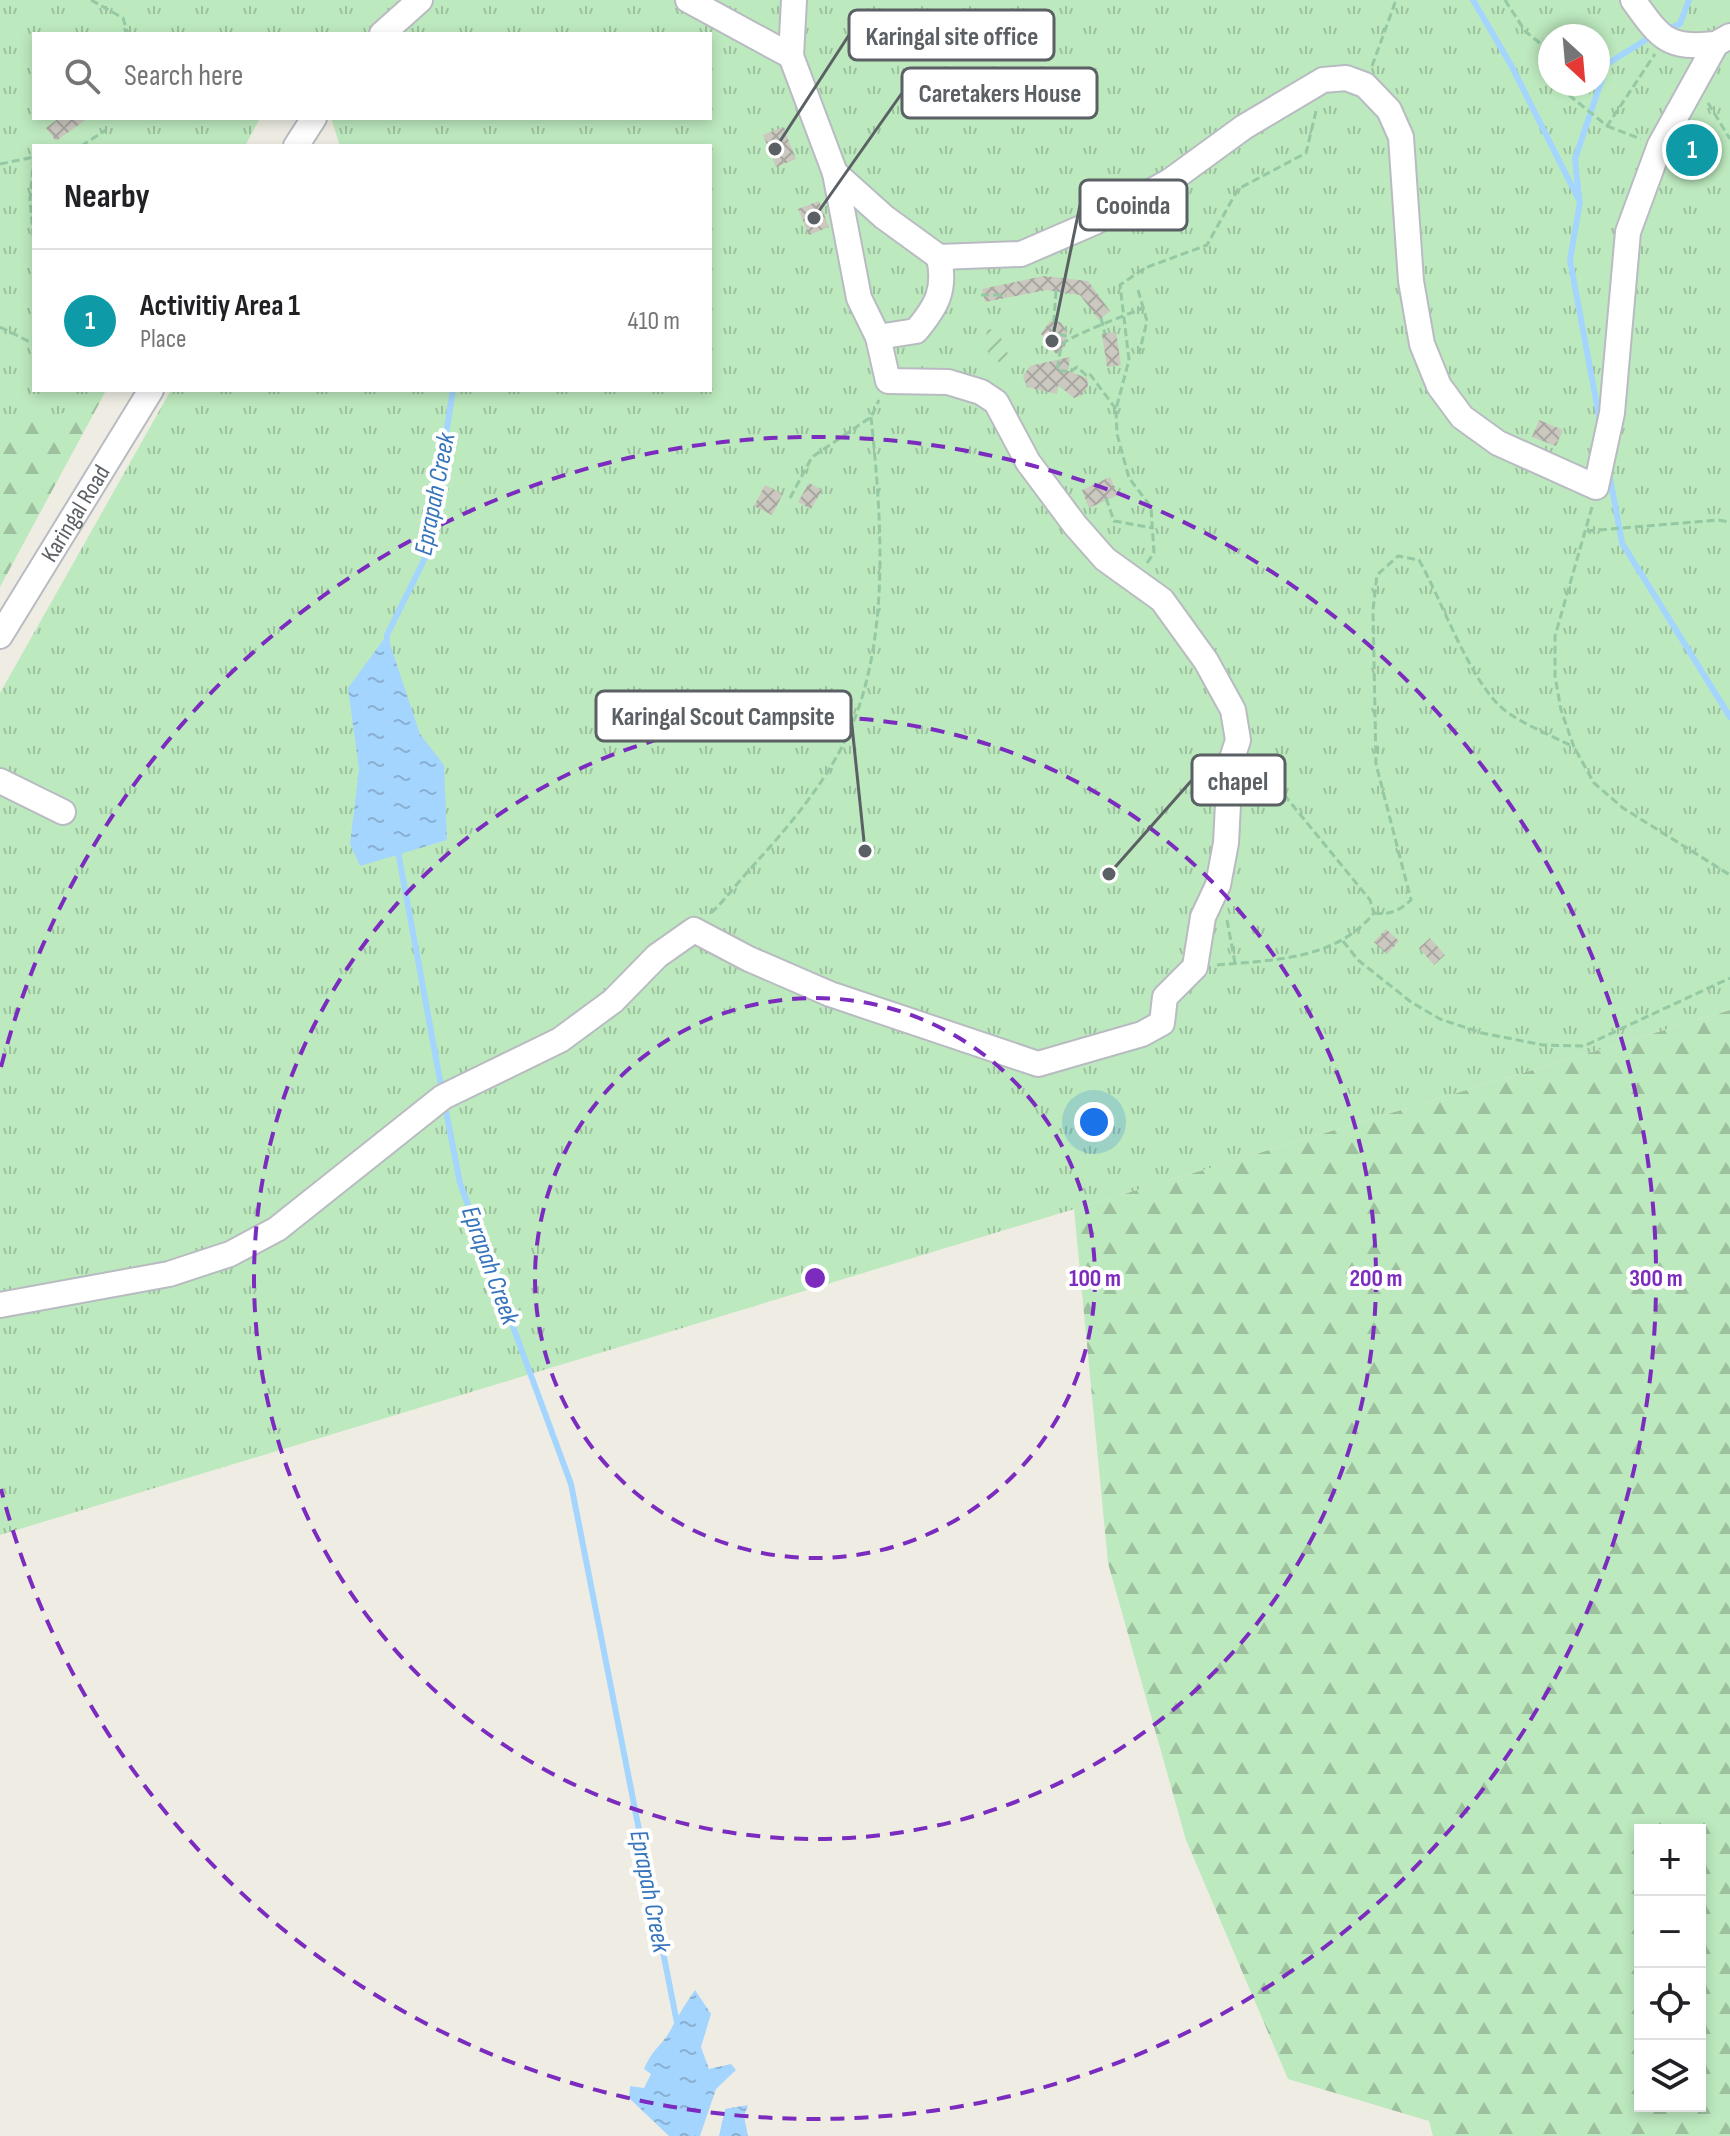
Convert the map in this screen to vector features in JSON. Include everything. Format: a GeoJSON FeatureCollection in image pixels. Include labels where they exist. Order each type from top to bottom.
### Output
{"type":"FeatureCollection","features":[{"type":"Feature","properties":{"kind":"street"},"geometry":{"type":"LineString","coordinates":[[384,32],[420,0]]}},
{"type":"Feature","properties":{"kind":"street"},"geometry":{"type":"LineString","coordinates":[[688,0],[791,56]]}},
{"type":"Feature","properties":{"kind":"street"},"geometry":{"type":"LineString","coordinates":[[0,1305],[113,1281],[169,1274],[230,1254],[277,1229],[443,1097],[560,1040],[613,1001],[657,956],[694,930],[749,959],[830,994],[1038,1064],[1142,1034],[1162,1023],[1165,997],[1195,967],[1203,917],[1218,885],[1226,843],[1230,765],[1238,740],[1233,710],[1206,661],[1162,600],[1134,583],[1105,559],[1075,525],[1028,462],[996,402],[981,392],[948,382],[888,381],[878,337],[859,298],[835,173],[791,56],[794,0]]}},
{"type":"Feature","properties":{"kind":"street"},"geometry":{"type":"LineString","coordinates":[[1633,0],[1657,33],[1685,47],[1723,40]]}},
{"type":"Feature","properties":{"kind":"street"},"geometry":{"type":"LineString","coordinates":[[835,173],[884,217],[939,257],[1021,254],[1095,222],[1170,181],[1244,127],[1323,80],[1346,78],[1365,85],[1389,110],[1401,137],[1411,281],[1422,344],[1439,386],[1462,417],[1498,443],[1596,487],[1608,429],[1628,232],[1660,145],[1723,40]]}},
{"type":"Feature","properties":{"kind":"street"},"geometry":{"type":"LineString","coordinates":[[297,144],[313,120]]}},
{"type":"Feature","properties":{"kind":"street"},"geometry":{"type":"LineString","coordinates":[[878,337],[916,331],[938,305],[944,279],[939,257]]}},
{"type":"Feature","properties":{"kind":"street","name":"Karingal Road"},"geometry":{"type":"LineString","coordinates":[[0,636],[150,392]]}},
{"type":"Feature","properties":{"kind":"street"},"geometry":{"type":"LineString","coordinates":[[0,781],[63,812]]}},
{"type":"Feature","properties":{"kind":"path"},"geometry":{"type":"LineString","coordinates":[[91,0],[123,18],[127,32]]}},
{"type":"Feature","properties":{"kind":"path"},"geometry":{"type":"LineString","coordinates":[[1365,85],[1396,0]]}},
{"type":"Feature","properties":{"kind":"path"},"geometry":{"type":"LineString","coordinates":[[1505,0],[1525,31],[1538,42]]}},
{"type":"Feature","properties":{"kind":"path"},"geometry":{"type":"LineString","coordinates":[[1607,126],[1658,51],[1685,47]]}},
{"type":"Feature","properties":{"kind":"path"},"geometry":{"type":"LineString","coordinates":[[1134,583],[1154,553],[1153,528],[1151,507],[1129,478],[1117,434],[1116,409],[1129,360],[1120,285],[1128,277],[1207,245],[1238,189],[1306,153],[1323,80]]}},
{"type":"Feature","properties":{"kind":"path"},"geometry":{"type":"LineString","coordinates":[[1695,88],[1716,112],[1730,139]]}},
{"type":"Feature","properties":{"kind":"path"},"geometry":{"type":"LineString","coordinates":[[1570,96],[1607,126],[1660,145]]}},
{"type":"Feature","properties":{"kind":"path"},"geometry":{"type":"LineString","coordinates":[[84,144],[106,130]]}},
{"type":"Feature","properties":{"kind":"path"},"geometry":{"type":"LineString","coordinates":[[0,164],[32,157]]}},
{"type":"Feature","properties":{"kind":"path"},"geometry":{"type":"LineString","coordinates":[[32,178],[32,223]]}},
{"type":"Feature","properties":{"kind":"path"},"geometry":{"type":"LineString","coordinates":[[1138,290],[1147,321],[1139,354]]}},
{"type":"Feature","properties":{"kind":"path"},"geometry":{"type":"LineString","coordinates":[[1056,291],[1053,333],[1069,337],[1103,327],[1143,308]]}},
{"type":"Feature","properties":{"kind":"path"},"geometry":{"type":"LineString","coordinates":[[981,295],[1006,295]]}},
{"type":"Feature","properties":{"kind":"path"},"geometry":{"type":"LineString","coordinates":[[1101,318],[1105,334]]}},
{"type":"Feature","properties":{"kind":"path"},"geometry":{"type":"LineString","coordinates":[[0,327],[32,343]]}},
{"type":"Feature","properties":{"kind":"path"},"geometry":{"type":"LineString","coordinates":[[1069,337],[1061,346],[1057,370],[1070,372],[1077,367],[1086,375],[1089,373],[1116,409]]}},
{"type":"Feature","properties":{"kind":"path"},"geometry":{"type":"LineString","coordinates":[[694,930],[719,906],[810,797],[839,751],[855,718],[870,667],[877,620],[878,573],[871,417],[812,457],[790,498]]}},
{"type":"Feature","properties":{"kind":"path"},"geometry":{"type":"LineString","coordinates":[[1596,487],[1587,531],[1555,636],[1555,676],[1561,710],[1574,747],[1594,783],[1623,808],[1730,875]]}},
{"type":"Feature","properties":{"kind":"path"},"geometry":{"type":"LineString","coordinates":[[1106,498],[1114,521],[1153,528]]}},
{"type":"Feature","properties":{"kind":"path"},"geometry":{"type":"LineString","coordinates":[[1587,531],[1718,520],[1730,522]]}},
{"type":"Feature","properties":{"kind":"path"},"geometry":{"type":"LineString","coordinates":[[1374,913],[1385,915],[1400,910],[1411,900],[1376,764],[1374,722],[1373,610],[1377,575],[1398,556],[1419,560],[1485,686],[1506,711],[1574,747]]}},
{"type":"Feature","properties":{"kind":"path"},"geometry":{"type":"LineString","coordinates":[[1238,740],[1291,799],[1370,900],[1374,913]]}},
{"type":"Feature","properties":{"kind":"path"},"geometry":{"type":"LineString","coordinates":[[1218,885],[1235,963]]}},
{"type":"Feature","properties":{"kind":"path"},"geometry":{"type":"LineString","coordinates":[[1195,967],[1305,955],[1343,941],[1362,928],[1374,913]]}},
{"type":"Feature","properties":{"kind":"path"},"geometry":{"type":"LineString","coordinates":[[1343,941],[1358,960],[1411,1002],[1440,1019],[1482,1033],[1543,1045],[1584,1046],[1730,978]]}},
{"type":"Feature","properties":{"kind":"green space"},"geometry":{"type":"Polygon","coordinates":[[[0,0],[1730,0],[1730,1010],[0,1535],[0,693],[170,392],[712,392],[712,144],[339,144],[332,120],[712,120],[712,32],[32,32],[32,120],[259,120],[246,144],[32,144],[32,392],[105,392],[100,402],[0,432],[0,0]]]}},
{"type":"Feature","properties":{"kind":"green space"},"geometry":{"type":"Polygon","coordinates":[[[987,329],[994,330],[1003,341],[1012,365],[1004,367],[985,349],[987,329]]]}},
{"type":"Feature","properties":{"kind":"green space"},"geometry":{"type":"Polygon","coordinates":[[[0,355],[32,388],[32,392],[79,392],[100,402],[0,587],[0,355]]]}},
{"type":"Feature","properties":{"kind":"green space"},"geometry":{"type":"Polygon","coordinates":[[[1730,1010],[1730,2136],[1433,2136],[1429,2121],[1288,2079],[1186,1840],[1108,1563],[1074,1209],[1730,1010]]]}},
{"type":"Feature","properties":{"kind":"water"},"geometry":{"type":"Polygon","coordinates":[[[387,635],[420,734],[444,765],[447,840],[360,866],[350,844],[359,769],[348,688],[387,635]]]}},
{"type":"Feature","properties":{"kind":"water"},"geometry":{"type":"Polygon","coordinates":[[[695,1990],[711,2014],[701,2047],[709,2069],[731,2064],[736,2070],[716,2089],[700,2136],[669,2136],[629,2098],[630,2086],[644,2088],[651,2074],[644,2069],[647,2063],[695,1990]]]}},
{"type":"Feature","properties":{"kind":"water"},"geometry":{"type":"Polygon","coordinates":[[[748,2105],[744,2116],[748,2136],[719,2136],[725,2109],[748,2105]]]}},
{"type":"Feature","properties":{"kind":"building"},"geometry":{"type":"Polygon","coordinates":[[[56,120],[85,120],[56,141],[46,128],[56,120]]]}},
{"type":"Feature","properties":{"kind":"building"},"geometry":{"type":"Polygon","coordinates":[[[783,127],[796,159],[776,167],[763,135],[783,127]]]}},
{"type":"Feature","properties":{"kind":"building"},"geometry":{"type":"Polygon","coordinates":[[[819,201],[829,227],[809,235],[798,209],[819,201]]]}},
{"type":"Feature","properties":{"kind":"building"},"geometry":{"type":"Polygon","coordinates":[[[1044,276],[1088,281],[1110,311],[1099,320],[1080,295],[1046,290],[985,302],[982,289],[1044,276]]]}},
{"type":"Feature","properties":{"kind":"building"},"geometry":{"type":"Polygon","coordinates":[[[1050,321],[1061,322],[1067,332],[1065,347],[1056,354],[1041,334],[1050,321]]]}},
{"type":"Feature","properties":{"kind":"building"},"geometry":{"type":"Polygon","coordinates":[[[1116,332],[1121,365],[1107,367],[1102,334],[1116,332]]]}},
{"type":"Feature","properties":{"kind":"building"},"geometry":{"type":"Polygon","coordinates":[[[1070,357],[1068,371],[1087,378],[1088,386],[1082,395],[1074,398],[1058,385],[1057,394],[1027,387],[1023,376],[1030,366],[1070,357]]]}},
{"type":"Feature","properties":{"kind":"building"},"geometry":{"type":"Polygon","coordinates":[[[1539,420],[1563,430],[1556,446],[1532,437],[1539,420]]]}},
{"type":"Feature","properties":{"kind":"building"},"geometry":{"type":"Polygon","coordinates":[[[1110,477],[1118,495],[1089,508],[1082,490],[1110,477]]]}},
{"type":"Feature","properties":{"kind":"building"},"geometry":{"type":"Polygon","coordinates":[[[809,483],[822,490],[811,509],[798,502],[809,483]]]}},
{"type":"Feature","properties":{"kind":"building"},"geometry":{"type":"Polygon","coordinates":[[[765,485],[783,494],[772,515],[754,506],[765,485]]]}},
{"type":"Feature","properties":{"kind":"building"},"geometry":{"type":"Polygon","coordinates":[[[1386,929],[1399,941],[1387,954],[1374,942],[1386,929]]]}},
{"type":"Feature","properties":{"kind":"building"},"geometry":{"type":"Polygon","coordinates":[[[1430,938],[1445,955],[1434,965],[1419,948],[1430,938]]]}},
{"type":"Feature","properties":{"kind":"waterway"},"geometry":{"type":"LineString","coordinates":[[1473,0],[1511,65],[1580,202],[1570,260],[1600,422]]}},
{"type":"Feature","properties":{"kind":"waterway"},"geometry":{"type":"LineString","coordinates":[[1666,29],[1680,24],[1689,0]]}},
{"type":"Feature","properties":{"kind":"waterway"},"geometry":{"type":"LineString","coordinates":[[1579,198],[1575,159],[1607,64],[1652,36]]}},
{"type":"Feature","properties":{"kind":"waterway","name":"Eprapah Creek"},"geometry":{"type":"LineString","coordinates":[[387,643],[387,635],[427,554],[453,392]]}},
{"type":"Feature","properties":{"kind":"waterway"},"geometry":{"type":"LineString","coordinates":[[1609,472],[1622,543],[1730,717]]}},
{"type":"Feature","properties":{"kind":"waterway","name":"Eprapah Creek"},"geometry":{"type":"LineString","coordinates":[[397,846],[442,1091]]}},
{"type":"Feature","properties":{"kind":"waterway","name":"Eprapah Creek"},"geometry":{"type":"LineString","coordinates":[[445,1106],[460,1183],[571,1484],[677,2023]]}},
{"type":"Feature","properties":{"kind":"place","name":"Karingal site office"},"geometry":{"type":"Point","coordinates":[775,149]}},
{"type":"Feature","properties":{"kind":"place","name":"Activitiy Area 1"},"geometry":{"type":"Point","coordinates":[1692,150]}},
{"type":"Feature","properties":{"kind":"place","name":"Caretakers House"},"geometry":{"type":"Point","coordinates":[814,218]}},
{"type":"Feature","properties":{"kind":"place","name":"Cooinda"},"geometry":{"type":"Point","coordinates":[1052,341]}},
{"type":"Feature","properties":{"kind":"place","name":"Karingal Scout Campsite"},"geometry":{"type":"Point","coordinates":[865,851]}},
{"type":"Feature","properties":{"kind":"place","name":"chapel"},"geometry":{"type":"Point","coordinates":[1109,874]}}]}
